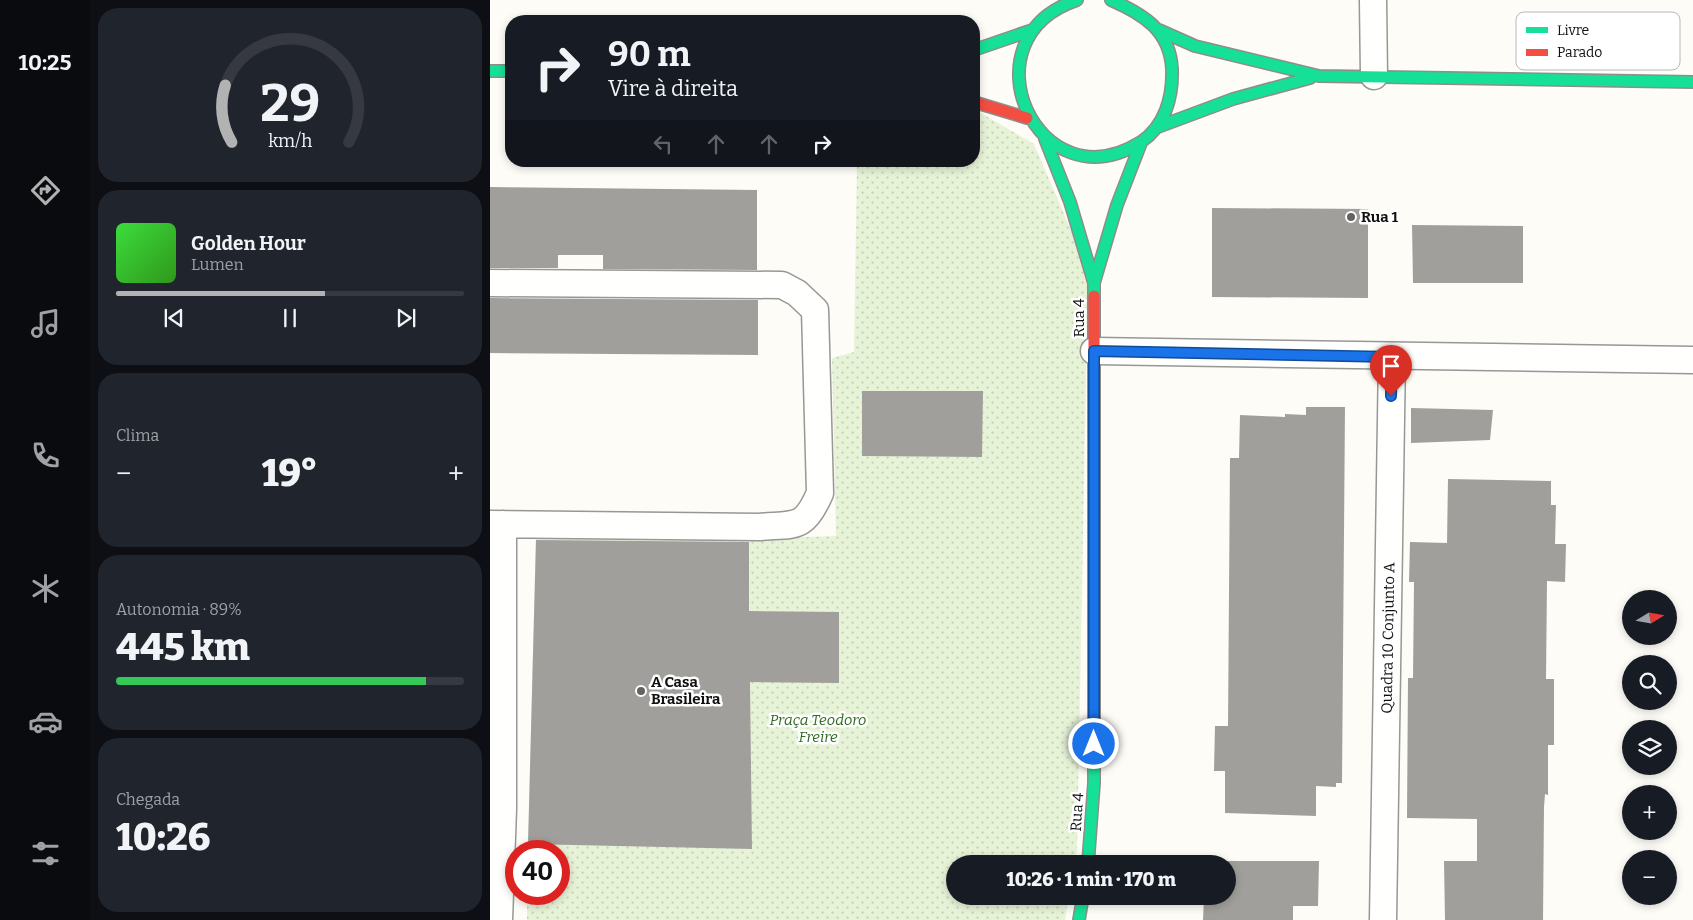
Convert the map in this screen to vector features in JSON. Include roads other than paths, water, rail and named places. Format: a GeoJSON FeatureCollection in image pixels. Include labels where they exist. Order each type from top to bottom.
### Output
{"type":"FeatureCollection","features":[{"type":"Feature","properties":{"kind":"street"},"geometry":{"type":"LineString","coordinates":[[1077,0],[1058,4],[1032,30],[1021,50],[1016,73],[1018,96],[1027,118],[1045,139],[1070,202],[1094,283]]}},
{"type":"Feature","properties":{"kind":"street"},"geometry":{"type":"LineString","coordinates":[[1045,139],[1068,152],[1093,157],[1118,154],[1141,143],[1158,127],[1171,104],[1175,78],[1171,53],[1159,30],[1147,16],[1126,4],[1111,0]]}},
{"type":"Feature","properties":{"kind":"street"},"geometry":{"type":"LineString","coordinates":[[1141,0],[1147,16]]}},
{"type":"Feature","properties":{"kind":"street"},"geometry":{"type":"LineString","coordinates":[[1373,0],[1374,76]]}},
{"type":"Feature","properties":{"kind":"street"},"geometry":{"type":"LineString","coordinates":[[980,48],[1032,30]]}},
{"type":"Feature","properties":{"kind":"street"},"geometry":{"type":"LineString","coordinates":[[1159,30],[1196,46],[1318,76]]}},
{"type":"Feature","properties":{"kind":"street"},"geometry":{"type":"LineString","coordinates":[[490,71],[505,71]]}},
{"type":"Feature","properties":{"kind":"street"},"geometry":{"type":"LineString","coordinates":[[1158,127],[1218,102],[1264,88],[1318,76],[1693,82]]}},
{"type":"Feature","properties":{"kind":"street"},"geometry":{"type":"LineString","coordinates":[[980,104],[1027,118]]}},
{"type":"Feature","properties":{"kind":"street"},"geometry":{"type":"LineString","coordinates":[[1094,283],[1117,205],[1141,143]]}},
{"type":"Feature","properties":{"kind":"street"},"geometry":{"type":"LineString","coordinates":[[490,283],[782,285],[798,293],[816,310],[820,493],[811,514],[797,524],[759,527],[496,524],[496,809],[499,920]]}},
{"type":"Feature","properties":{"kind":"street","name":"Rua 4"},"geometry":{"type":"LineString","coordinates":[[1090,855],[1094,783],[1094,283]]}},
{"type":"Feature","properties":{"kind":"street"},"geometry":{"type":"LineString","coordinates":[[1094,351],[1392,357],[1693,360]]}},
{"type":"Feature","properties":{"kind":"street","name":"Quadra 10 Conjunto A"},"geometry":{"type":"LineString","coordinates":[[1383,920],[1392,357]]}},
{"type":"Feature","properties":{"kind":"street"},"geometry":{"type":"LineString","coordinates":[[1079,920],[1082,905]]}},
{"type":"Feature","properties":{"kind":"place","name":"Rua 1"},"geometry":{"type":"Point","coordinates":[1351,217]}},
{"type":"Feature","properties":{"kind":"place","name":"A Casa Brasileira"},"geometry":{"type":"Point","coordinates":[641,691]}},
{"type":"Feature","properties":{"kind":"park label","name":"Praça Teodoro Freire"},"geometry":{"type":"Point","coordinates":[818,728]}}]}
